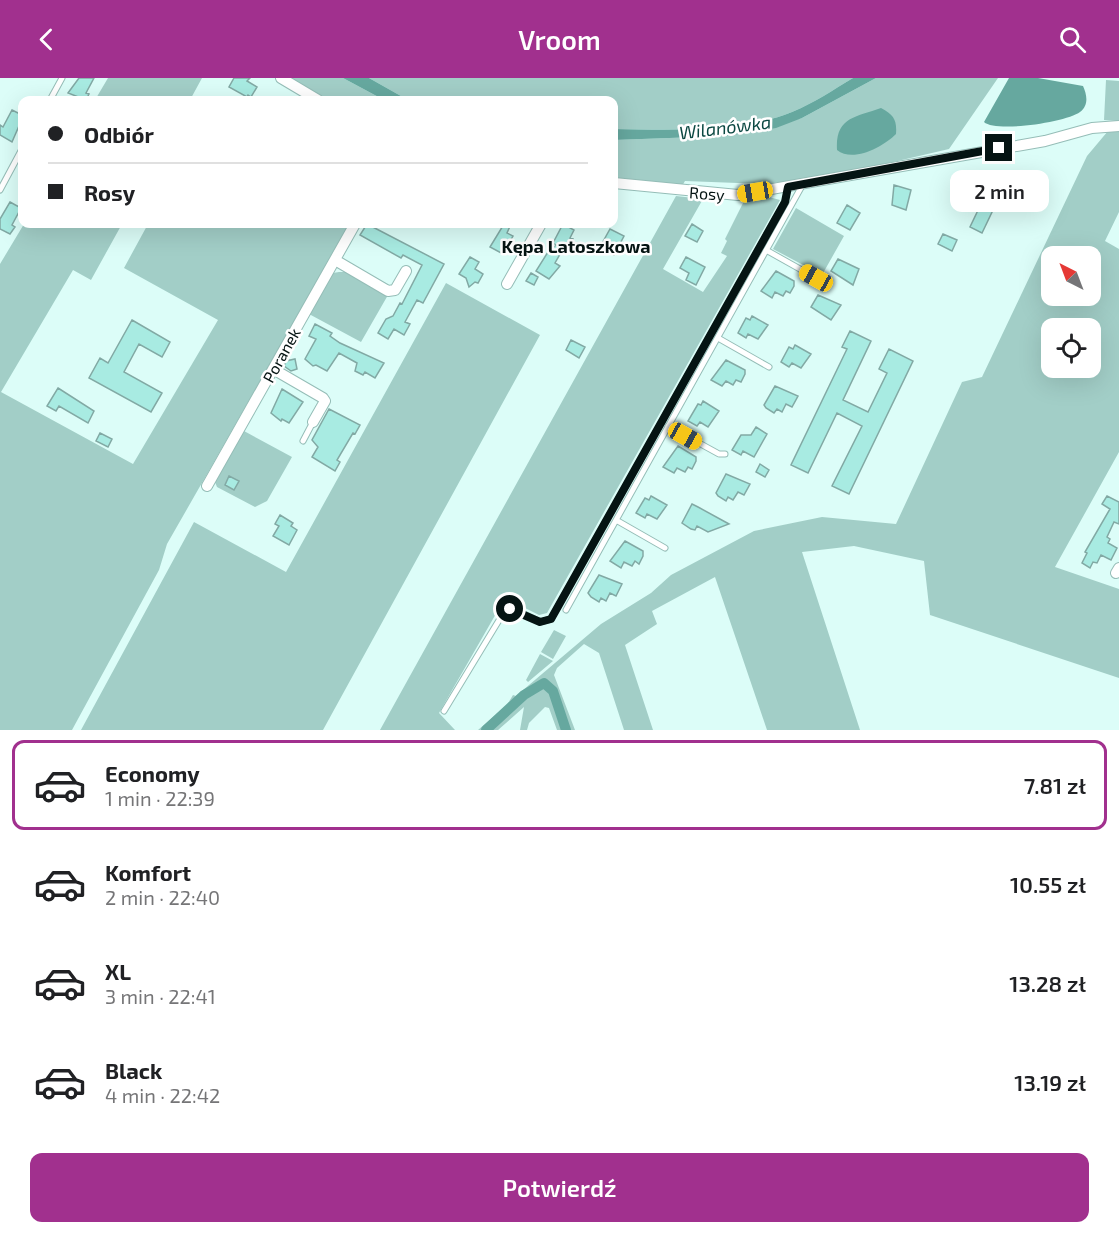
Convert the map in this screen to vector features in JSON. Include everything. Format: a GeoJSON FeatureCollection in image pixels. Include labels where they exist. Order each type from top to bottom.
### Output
{"type":"FeatureCollection","features":[{"type":"Feature","properties":{"kind":"street"},"geometry":{"type":"LineString","coordinates":[[282,78],[311,96]]}},
{"type":"Feature","properties":{"kind":"street","name":"Rosy"},"geometry":{"type":"LineString","coordinates":[[618,183],[738,195],[1045,141],[1092,128],[1119,126]]}},
{"type":"Feature","properties":{"kind":"street","name":"Poranek"},"geometry":{"type":"LineString","coordinates":[[207,486],[353,228]]}},
{"type":"Feature","properties":{"kind":"street"},"geometry":{"type":"LineString","coordinates":[[507,284],[539,228]]}},
{"type":"Feature","properties":{"kind":"street"},"geometry":{"type":"LineString","coordinates":[[335,260],[388,291],[395,290],[405,271]]}},
{"type":"Feature","properties":{"kind":"street"},"geometry":{"type":"LineString","coordinates":[[273,369],[323,398],[325,401],[313,422]]}},
{"type":"Feature","properties":{"kind":"lane"},"geometry":{"type":"LineString","coordinates":[[52,96],[62,78]]}},
{"type":"Feature","properties":{"kind":"lane"},"geometry":{"type":"LineString","coordinates":[[0,190],[18,156]]}},
{"type":"Feature","properties":{"kind":"lane"},"geometry":{"type":"LineString","coordinates":[[566,610],[803,184]]}},
{"type":"Feature","properties":{"kind":"lane"},"geometry":{"type":"LineString","coordinates":[[444,711],[504,612],[516,610],[540,622],[551,619],[785,202],[788,187]]}},
{"type":"Feature","properties":{"kind":"lane"},"geometry":{"type":"LineString","coordinates":[[766,250],[816,278]]}},
{"type":"Feature","properties":{"kind":"lane"},"geometry":{"type":"LineString","coordinates":[[718,338],[769,367]]}},
{"type":"Feature","properties":{"kind":"lane"},"geometry":{"type":"LineString","coordinates":[[303,441],[313,422]]}},
{"type":"Feature","properties":{"kind":"lane"},"geometry":{"type":"LineString","coordinates":[[668,426],[722,454],[722,460]]}},
{"type":"Feature","properties":{"kind":"lane"},"geometry":{"type":"LineString","coordinates":[[616,520],[665,548]]}},
{"type":"Feature","properties":{"kind":"shaded area"},"geometry":{"type":"Polygon","coordinates":[[[108,78],[202,78],[192,96],[97,96],[108,78]]]}},
{"type":"Feature","properties":{"kind":"shaded area"},"geometry":{"type":"Polygon","coordinates":[[[290,78],[343,78],[377,96],[321,96],[290,78]]]}},
{"type":"Feature","properties":{"kind":"shaded area"},"geometry":{"type":"Polygon","coordinates":[[[343,78],[369,78],[401,96],[377,96],[343,78]]]}},
{"type":"Feature","properties":{"kind":"shaded area"},"geometry":{"type":"Polygon","coordinates":[[[369,78],[853,78],[808,105],[772,119],[704,129],[618,129],[618,96],[401,96],[369,78]]]}},
{"type":"Feature","properties":{"kind":"shaded area"},"geometry":{"type":"Polygon","coordinates":[[[853,78],[876,78],[802,118],[776,128],[725,136],[618,140],[618,129],[704,129],[750,124],[792,112],[853,78]]]}},
{"type":"Feature","properties":{"kind":"shaded area"},"geometry":{"type":"Polygon","coordinates":[[[876,78],[998,78],[949,149],[846,173],[764,184],[685,181],[682,186],[618,178],[618,140],[725,136],[802,118],[876,78]]]}},
{"type":"Feature","properties":{"kind":"shaded area"},"geometry":{"type":"Polygon","coordinates":[[[1009,78],[1038,78],[1083,86],[1086,103],[1080,112],[1073,116],[1032,125],[1002,126],[984,122],[1009,78]]]}},
{"type":"Feature","properties":{"kind":"shaded area"},"geometry":{"type":"Polygon","coordinates":[[[1106,80],[1119,81],[1119,121],[1104,120],[1106,80]]]}},
{"type":"Feature","properties":{"kind":"shaded area"},"geometry":{"type":"Polygon","coordinates":[[[881,108],[894,118],[896,134],[884,144],[868,152],[851,155],[837,150],[837,139],[843,125],[849,120],[881,108]]]}},
{"type":"Feature","properties":{"kind":"shaded area"},"geometry":{"type":"Polygon","coordinates":[[[1119,129],[1119,212],[1105,241],[1119,249],[1119,452],[1055,567],[1119,589],[1119,678],[930,615],[924,561],[854,546],[802,552],[860,730],[767,730],[715,577],[652,611],[657,624],[625,645],[653,730],[624,730],[599,653],[584,644],[557,668],[554,675],[575,730],[557,730],[549,708],[545,707],[529,723],[527,730],[520,730],[524,707],[498,730],[478,730],[507,705],[513,695],[516,696],[601,624],[651,593],[671,575],[754,531],[822,517],[896,524],[962,382],[982,377],[1041,253],[1041,306],[1101,306],[1101,246],[1044,246],[1087,156],[1108,131],[1119,129]]]}},
{"type":"Feature","properties":{"kind":"shaded area"},"geometry":{"type":"Polygon","coordinates":[[[676,196],[703,199],[663,269],[703,292],[727,256],[721,253],[727,241],[725,239],[744,201],[769,197],[780,200],[547,613],[539,615],[505,598],[439,713],[455,730],[380,730],[676,196]]]}},
{"type":"Feature","properties":{"kind":"shaded area"},"geometry":{"type":"Polygon","coordinates":[[[796,208],[844,236],[822,275],[773,249],[796,208]]]}},
{"type":"Feature","properties":{"kind":"shaded area"},"geometry":{"type":"Polygon","coordinates":[[[22,228],[120,228],[91,280],[73,270],[1,392],[133,464],[218,320],[124,268],[146,228],[348,228],[167,544],[159,570],[72,730],[0,730],[0,264],[22,228]]]}},
{"type":"Feature","properties":{"kind":"shaded area"},"geometry":{"type":"Polygon","coordinates":[[[349,272],[388,295],[361,342],[309,314],[333,273],[349,272]]]}},
{"type":"Feature","properties":{"kind":"shaded area"},"geometry":{"type":"Polygon","coordinates":[[[446,283],[540,335],[323,730],[81,730],[194,522],[286,572],[446,283]]]}},
{"type":"Feature","properties":{"kind":"shaded area"},"geometry":{"type":"Polygon","coordinates":[[[244,431],[292,457],[267,501],[255,507],[217,487],[215,482],[244,431]]]}},
{"type":"Feature","properties":{"kind":"shaded area"},"geometry":{"type":"Polygon","coordinates":[[[554,630],[566,636],[553,659],[541,652],[554,630]]]}},
{"type":"Feature","properties":{"kind":"shaded area"},"geometry":{"type":"Polygon","coordinates":[[[540,654],[553,661],[528,682],[526,680],[540,654]]]}},
{"type":"Feature","properties":{"kind":"building"},"geometry":{"type":"Polygon","coordinates":[[[79,78],[94,78],[86,93],[89,94],[88,96],[76,96],[68,93],[79,78]]]}},
{"type":"Feature","properties":{"kind":"building"},"geometry":{"type":"Polygon","coordinates":[[[234,78],[250,78],[247,81],[257,87],[252,96],[245,96],[229,87],[234,78]]]}},
{"type":"Feature","properties":{"kind":"building"},"geometry":{"type":"Polygon","coordinates":[[[12,110],[18,113],[18,128],[12,142],[0,135],[0,125],[3,127],[12,110]]]}},
{"type":"Feature","properties":{"kind":"building"},"geometry":{"type":"Polygon","coordinates":[[[894,185],[911,190],[906,210],[892,205],[894,185]]]}},
{"type":"Feature","properties":{"kind":"building"},"geometry":{"type":"Polygon","coordinates":[[[10,202],[18,206],[18,214],[12,225],[15,227],[10,234],[0,229],[0,219],[10,202]]]}},
{"type":"Feature","properties":{"kind":"building"},"geometry":{"type":"Polygon","coordinates":[[[981,204],[993,210],[982,233],[970,227],[981,204]]]}},
{"type":"Feature","properties":{"kind":"building"},"geometry":{"type":"Polygon","coordinates":[[[847,205],[860,213],[850,230],[837,223],[847,205]]]}},
{"type":"Feature","properties":{"kind":"building"},"geometry":{"type":"Polygon","coordinates":[[[692,224],[703,231],[697,242],[685,236],[692,224]]]}},
{"type":"Feature","properties":{"kind":"building"},"geometry":{"type":"Polygon","coordinates":[[[364,228],[375,228],[444,264],[423,303],[417,300],[405,322],[410,324],[404,335],[394,329],[388,339],[378,333],[386,319],[393,316],[400,303],[402,304],[422,265],[403,255],[401,258],[360,235],[364,228]]]}},
{"type":"Feature","properties":{"kind":"building"},"geometry":{"type":"Polygon","coordinates":[[[502,228],[509,228],[507,233],[513,236],[503,254],[490,247],[502,228]]]}},
{"type":"Feature","properties":{"kind":"building"},"geometry":{"type":"Polygon","coordinates":[[[561,228],[574,230],[569,246],[567,244],[555,263],[560,266],[549,279],[536,271],[548,252],[556,245],[553,243],[561,228]]]}},
{"type":"Feature","properties":{"kind":"building"},"geometry":{"type":"Polygon","coordinates":[[[610,229],[624,236],[614,255],[600,247],[610,229]]]}},
{"type":"Feature","properties":{"kind":"building"},"geometry":{"type":"Polygon","coordinates":[[[943,234],[957,240],[952,251],[938,244],[943,234]]]}},
{"type":"Feature","properties":{"kind":"building"},"geometry":{"type":"Polygon","coordinates":[[[470,257],[479,262],[475,269],[483,274],[478,283],[475,282],[469,287],[466,278],[459,274],[470,257]]]}},
{"type":"Feature","properties":{"kind":"building"},"geometry":{"type":"Polygon","coordinates":[[[686,257],[705,267],[696,285],[686,280],[689,273],[680,268],[686,257]]]}},
{"type":"Feature","properties":{"kind":"building"},"geometry":{"type":"Polygon","coordinates":[[[838,259],[859,269],[853,285],[831,271],[838,259]]]}},
{"type":"Feature","properties":{"kind":"building"},"geometry":{"type":"Polygon","coordinates":[[[776,271],[794,281],[794,286],[790,293],[786,291],[783,296],[775,292],[772,298],[761,291],[776,271]]]}},
{"type":"Feature","properties":{"kind":"building"},"geometry":{"type":"Polygon","coordinates":[[[531,273],[538,277],[534,285],[526,281],[531,273]]]}},
{"type":"Feature","properties":{"kind":"building"},"geometry":{"type":"Polygon","coordinates":[[[818,295],[841,305],[831,320],[811,307],[818,295]]]}},
{"type":"Feature","properties":{"kind":"building"},"geometry":{"type":"Polygon","coordinates":[[[752,316],[768,325],[758,339],[748,334],[746,338],[738,333],[746,318],[750,320],[752,316]]]}},
{"type":"Feature","properties":{"kind":"building"},"geometry":{"type":"Polygon","coordinates":[[[132,320],[170,342],[162,357],[139,344],[124,372],[162,393],[151,412],[89,378],[100,358],[108,363],[132,320]]]}},
{"type":"Feature","properties":{"kind":"building"},"geometry":{"type":"Polygon","coordinates":[[[315,324],[332,333],[330,336],[340,343],[384,363],[375,378],[365,372],[363,375],[355,371],[357,363],[339,353],[327,371],[316,365],[313,366],[305,359],[316,339],[309,336],[315,324]]]}},
{"type":"Feature","properties":{"kind":"building"},"geometry":{"type":"Polygon","coordinates":[[[850,331],[871,341],[843,400],[868,412],[887,373],[879,369],[889,349],[913,361],[849,494],[832,486],[862,426],[837,413],[808,473],[791,465],[847,349],[842,347],[850,331]]]}},
{"type":"Feature","properties":{"kind":"building"},"geometry":{"type":"Polygon","coordinates":[[[571,340],[585,347],[579,358],[566,350],[571,340]]]}},
{"type":"Feature","properties":{"kind":"building"},"geometry":{"type":"Polygon","coordinates":[[[795,345],[811,354],[801,368],[792,363],[789,367],[781,362],[789,347],[793,349],[795,345]]]}},
{"type":"Feature","properties":{"kind":"building"},"geometry":{"type":"Polygon","coordinates":[[[295,359],[297,369],[291,371],[284,366],[286,361],[295,359]]]}},
{"type":"Feature","properties":{"kind":"building"},"geometry":{"type":"Polygon","coordinates":[[[726,360],[745,370],[741,382],[736,380],[733,385],[726,381],[722,386],[711,380],[726,360]]]}},
{"type":"Feature","properties":{"kind":"building"},"geometry":{"type":"Polygon","coordinates":[[[775,386],[798,396],[792,407],[786,404],[782,412],[777,409],[774,413],[764,405],[775,386]]]}},
{"type":"Feature","properties":{"kind":"building"},"geometry":{"type":"Polygon","coordinates":[[[58,388],[94,411],[88,423],[59,406],[56,411],[47,406],[58,388]]]}},
{"type":"Feature","properties":{"kind":"building"},"geometry":{"type":"Polygon","coordinates":[[[282,389],[303,402],[289,423],[282,419],[281,421],[271,413],[282,389]]]}},
{"type":"Feature","properties":{"kind":"building"},"geometry":{"type":"Polygon","coordinates":[[[703,401],[719,411],[708,427],[700,422],[697,426],[688,421],[698,404],[701,405],[703,401]]]}},
{"type":"Feature","properties":{"kind":"building"},"geometry":{"type":"Polygon","coordinates":[[[329,409],[360,425],[337,460],[340,462],[335,471],[312,457],[318,447],[312,440],[329,409]]]}},
{"type":"Feature","properties":{"kind":"building"},"geometry":{"type":"Polygon","coordinates":[[[756,427],[767,434],[754,457],[743,451],[741,455],[732,450],[741,435],[751,435],[756,427]]]}},
{"type":"Feature","properties":{"kind":"building"},"geometry":{"type":"Polygon","coordinates":[[[100,433],[112,439],[108,447],[96,441],[100,433]]]}},
{"type":"Feature","properties":{"kind":"building"},"geometry":{"type":"Polygon","coordinates":[[[678,446],[696,457],[696,461],[692,469],[688,467],[685,472],[677,468],[674,473],[663,467],[678,446]]]}},
{"type":"Feature","properties":{"kind":"building"},"geometry":{"type":"Polygon","coordinates":[[[760,464],[769,470],[765,477],[756,472],[760,464]]]}},
{"type":"Feature","properties":{"kind":"building"},"geometry":{"type":"Polygon","coordinates":[[[726,474],[750,484],[744,495],[738,492],[733,500],[728,497],[726,501],[718,496],[716,493],[726,474]]]}},
{"type":"Feature","properties":{"kind":"building"},"geometry":{"type":"Polygon","coordinates":[[[229,476],[239,481],[234,490],[225,485],[229,476]]]}},
{"type":"Feature","properties":{"kind":"building"},"geometry":{"type":"Polygon","coordinates":[[[651,496],[667,505],[657,519],[647,514],[645,518],[636,513],[645,498],[649,500],[651,496]]]}},
{"type":"Feature","properties":{"kind":"building"},"geometry":{"type":"Polygon","coordinates":[[[1107,496],[1119,502],[1119,524],[1114,522],[1107,537],[1110,539],[1108,543],[1117,548],[1111,560],[1101,555],[1097,563],[1093,562],[1090,568],[1082,563],[1087,553],[1085,552],[1110,509],[1102,504],[1107,496]]]}},
{"type":"Feature","properties":{"kind":"building"},"geometry":{"type":"Polygon","coordinates":[[[692,504],[729,524],[708,532],[697,526],[695,530],[691,529],[682,523],[692,504]]]}},
{"type":"Feature","properties":{"kind":"building"},"geometry":{"type":"Polygon","coordinates":[[[280,515],[293,523],[291,526],[297,530],[289,545],[273,536],[279,526],[275,524],[280,515]]]}},
{"type":"Feature","properties":{"kind":"building"},"geometry":{"type":"Polygon","coordinates":[[[625,541],[643,551],[643,556],[639,564],[635,561],[632,566],[624,562],[621,568],[610,561],[625,541]]]}},
{"type":"Feature","properties":{"kind":"building"},"geometry":{"type":"Polygon","coordinates":[[[599,575],[622,584],[616,596],[610,593],[606,601],[601,598],[599,602],[591,597],[588,593],[599,575]]]}},
{"type":"Feature","properties":{"kind":"waterway"},"geometry":{"type":"LineString","coordinates":[[486,730],[524,695],[544,683],[553,691],[566,730]]}},
{"type":"Feature","properties":{"kind":"district","name":"Kępa Latoszkowa"},"geometry":{"type":"Point","coordinates":[576,246]}},
{"type":"Feature","properties":{"kind":"route"},"geometry":{"type":"LineString","coordinates":[[510,609],[540,622],[551,619],[785,202],[788,187],[999,148]]}},
{"type":"Feature","properties":{"kind":"water label","name":"Wilanówka"},"geometry":{"type":"Point","coordinates":[725,127]}}]}
